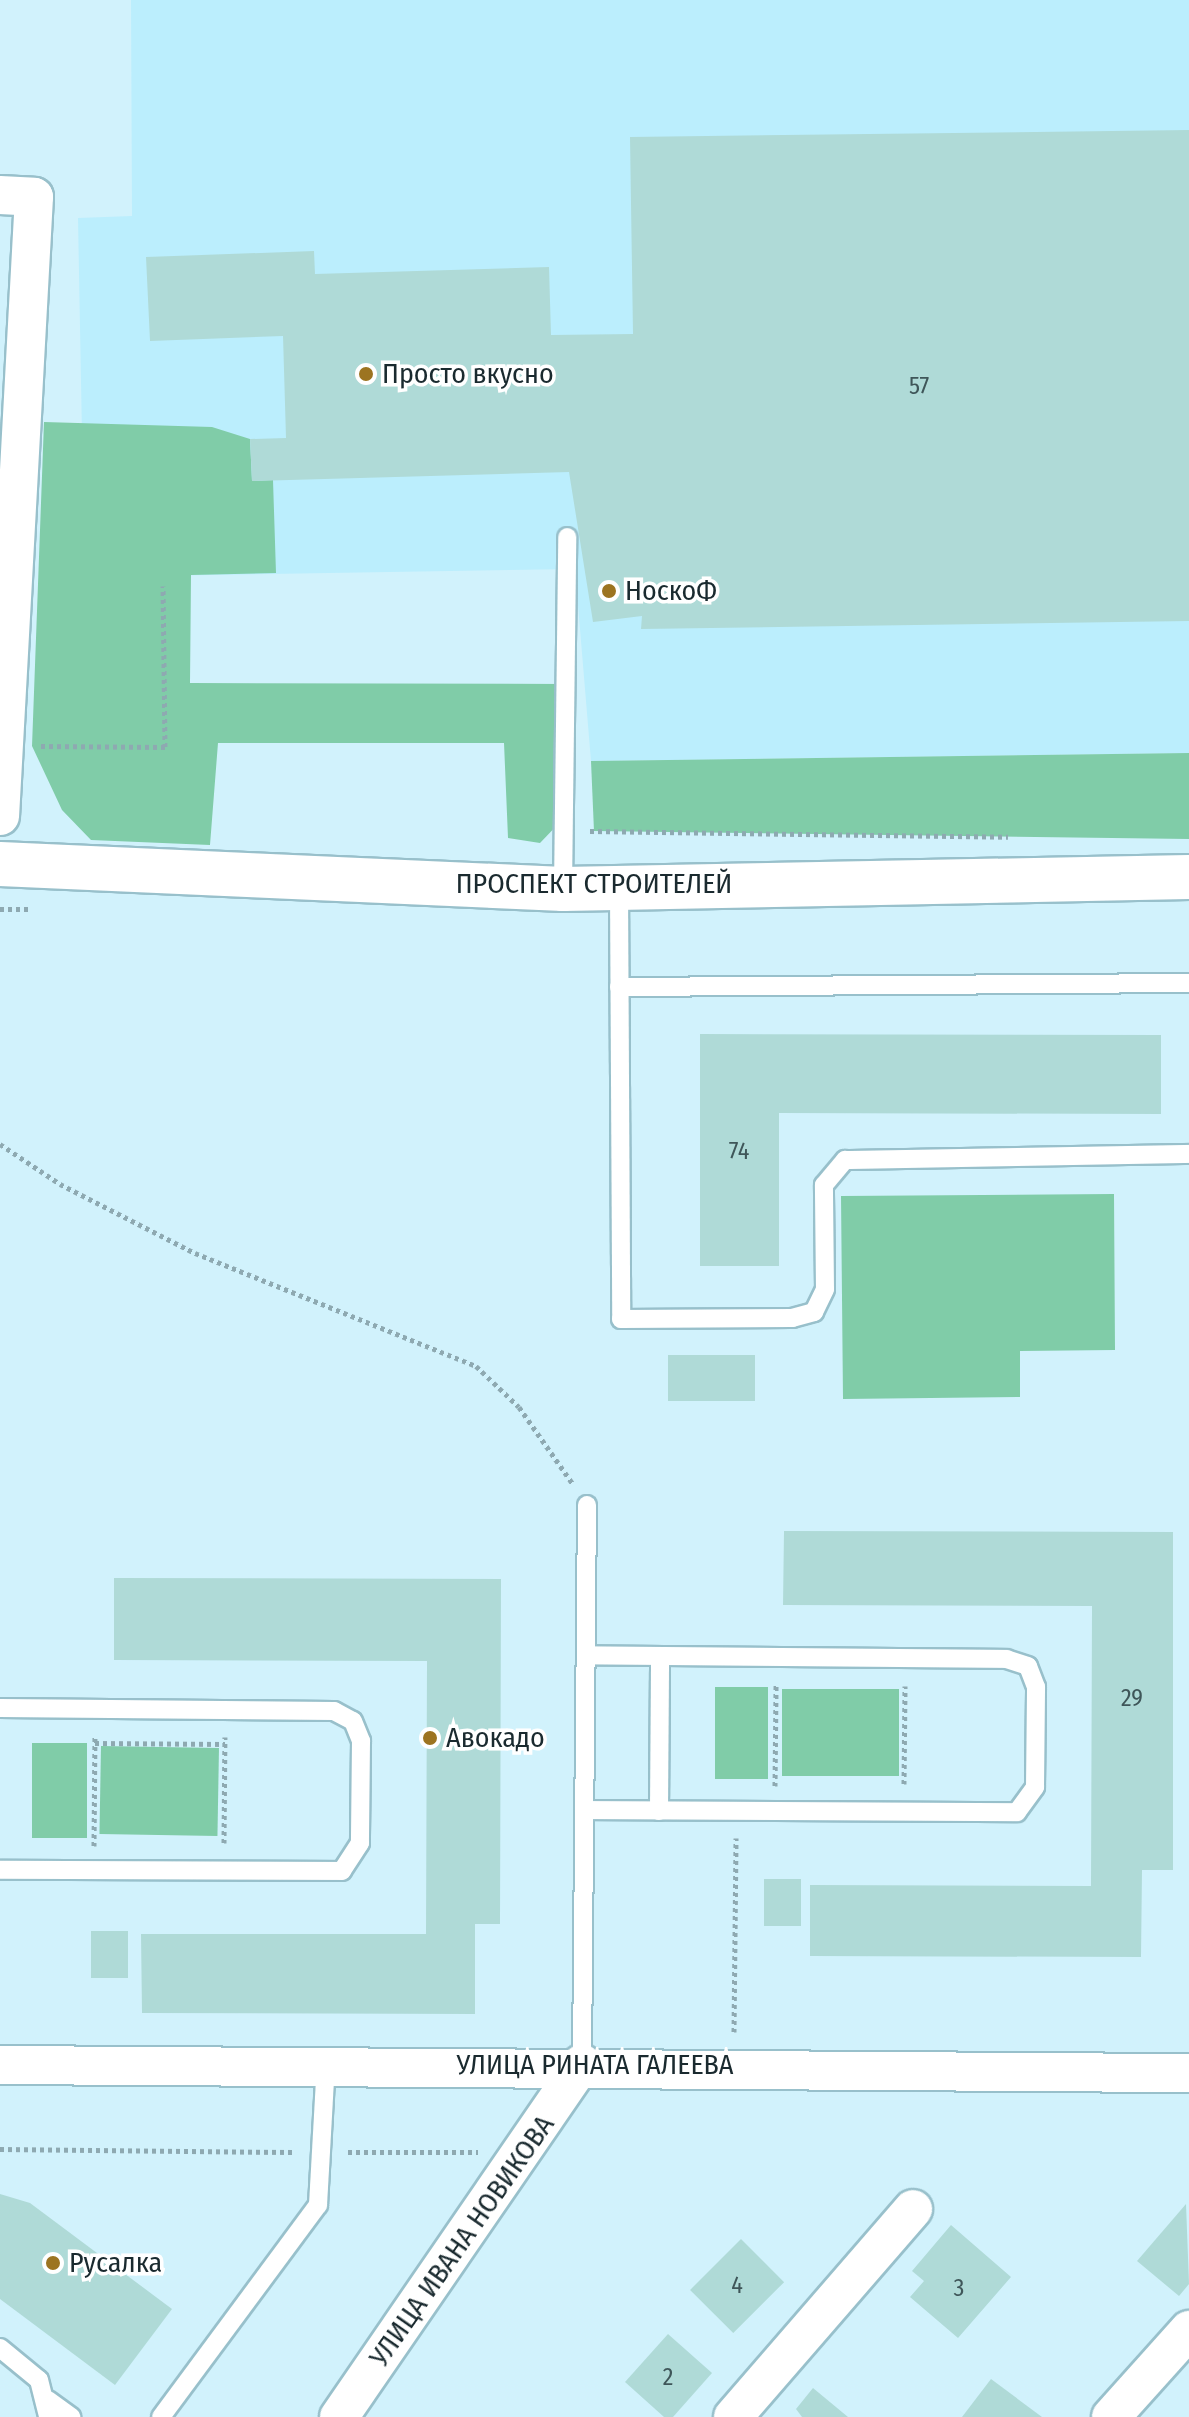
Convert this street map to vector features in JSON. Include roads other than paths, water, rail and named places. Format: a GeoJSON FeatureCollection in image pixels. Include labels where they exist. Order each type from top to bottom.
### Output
{"type":"FeatureCollection","features":[{"type":"Feature","properties":{"kind":"street"},"geometry":{"type":"LineString","coordinates":[[0,195],[34,197],[0,816]]}},
{"type":"Feature","properties":{"kind":"street","name":"ПРОСПЕКТ СТРОИТЕЛЕЙ"},"geometry":{"type":"LineString","coordinates":[[0,864],[563,889],[1189,877]]}},
{"type":"Feature","properties":{"kind":"street","name":"УЛИЦА РИНАТА ГАЛЕЕВА"},"geometry":{"type":"LineString","coordinates":[[0,2065],[582,2063],[1189,2073]]}},
{"type":"Feature","properties":{"kind":"street","name":"УЛИЦА ИВАНА НОВИКОВА"},"geometry":{"type":"LineString","coordinates":[[339,2417],[537,2137],[582,2063]]}},
{"type":"Feature","properties":{"kind":"street"},"geometry":{"type":"LineString","coordinates":[[733,2417],[913,2209]]}},
{"type":"Feature","properties":{"kind":"street"},"geometry":{"type":"LineString","coordinates":[[1111,2417],[1189,2330]]}},
{"type":"Feature","properties":{"kind":"lane"},"geometry":{"type":"LineString","coordinates":[[563,889],[567,537]]}},
{"type":"Feature","properties":{"kind":"lane"},"geometry":{"type":"LineString","coordinates":[[619,888],[621,1319],[792,1318],[814,1312],[825,1289],[824,1185],[845,1160],[1189,1154]]}},
{"type":"Feature","properties":{"kind":"lane"},"geometry":{"type":"LineString","coordinates":[[619,987],[1189,983]]}},
{"type":"Feature","properties":{"kind":"lane"},"geometry":{"type":"LineString","coordinates":[[582,2063],[587,1505]]}},
{"type":"Feature","properties":{"kind":"lane"},"geometry":{"type":"LineString","coordinates":[[585,1810],[904,1813],[1025,1807],[1035,1787],[1036,1687],[1018,1660],[586,1655]]}},
{"type":"Feature","properties":{"kind":"lane"},"geometry":{"type":"LineString","coordinates":[[659,1811],[660,1656]]}},
{"type":"Feature","properties":{"kind":"lane"},"geometry":{"type":"LineString","coordinates":[[0,1708],[334,1711],[353,1721],[361,1741],[358,1855],[342,1871],[0,1870]]}},
{"type":"Feature","properties":{"kind":"lane"},"geometry":{"type":"LineString","coordinates":[[161,2417],[318,2205],[325,2153],[326,2064]]}},
{"type":"Feature","properties":{"kind":"lane"},"geometry":{"type":"LineString","coordinates":[[0,2348],[39,2380],[48,2408],[71,2417]]}},
{"type":"Feature","properties":{"kind":"place","name":"Просто вкусно"},"geometry":{"type":"Point","coordinates":[366,374]}},
{"type":"Feature","properties":{"kind":"place","name":"НоскоФ"},"geometry":{"type":"Point","coordinates":[609,591]}},
{"type":"Feature","properties":{"kind":"place","name":"Авокадо"},"geometry":{"type":"Point","coordinates":[430,1738]}},
{"type":"Feature","properties":{"kind":"place","name":"Русалка"},"geometry":{"type":"Point","coordinates":[53,2263]}}]}
